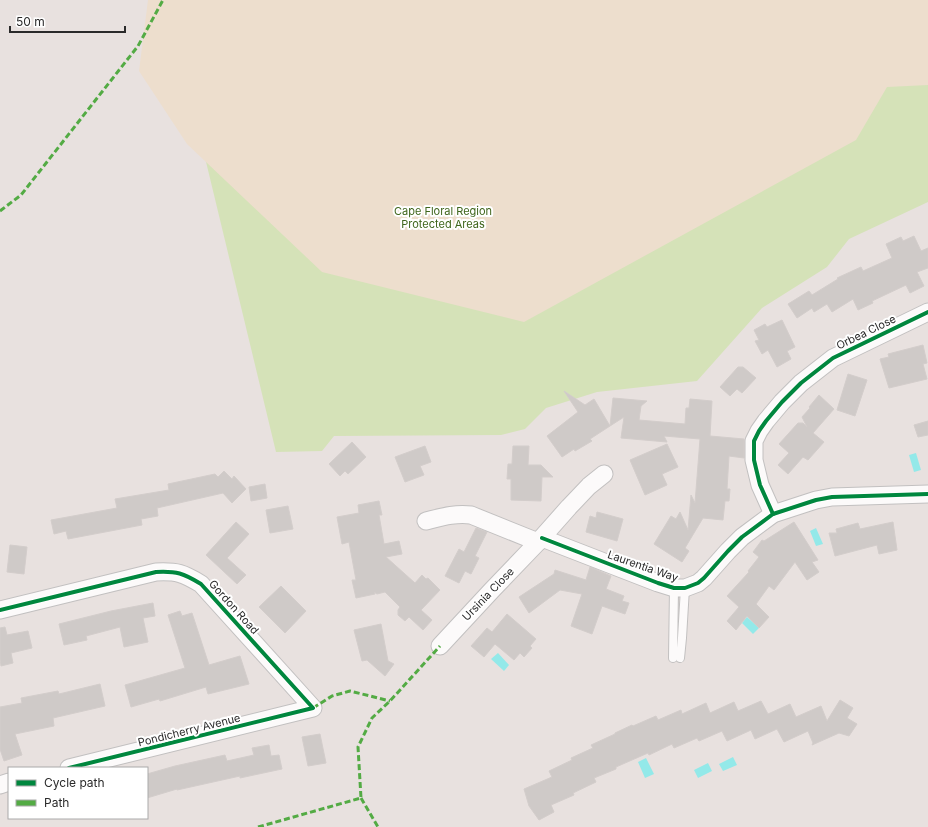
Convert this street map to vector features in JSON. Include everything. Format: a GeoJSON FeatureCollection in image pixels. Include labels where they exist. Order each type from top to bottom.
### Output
{"type":"FeatureCollection","features":[{"type":"Feature","properties":{"kind":"street","name":"Orbea Close"},"geometry":{"type":"LineString","coordinates":[[772,514],[760,485],[754,460],[754,441],[766,421],[801,382],[833,358],[928,312]]}},
{"type":"Feature","properties":{"kind":"street","name":"Ursinia Close"},"geometry":{"type":"LineString","coordinates":[[440,646],[589,486],[604,474]]}},
{"type":"Feature","properties":{"kind":"street","name":"Laurentia Way"},"geometry":{"type":"LineString","coordinates":[[426,521],[451,515],[471,515],[679,588],[698,583],[742,537],[772,514],[816,500],[832,497],[928,494]]}},
{"type":"Feature","properties":{"kind":"street","name":"Gordon Road"},"geometry":{"type":"LineString","coordinates":[[0,610],[156,572],[172,571],[187,575],[201,584],[313,708]]}},
{"type":"Feature","properties":{"kind":"street","name":"Pondicherry Avenue"},"geometry":{"type":"LineString","coordinates":[[73,767],[313,708]]}},
{"type":"Feature","properties":{"kind":"lane"},"geometry":{"type":"LineString","coordinates":[[676,658],[682,638],[679,588]]}},
{"type":"Feature","properties":{"kind":"green space","name":"Cape Floral Region Protected Areas"},"geometry":{"type":"Polygon","coordinates":[[[167,0],[928,0],[928,202],[849,239],[827,267],[762,308],[697,381],[597,392],[546,408],[525,429],[501,435],[334,436],[322,451],[276,452],[167,0]]]}},
{"type":"Feature","properties":{"kind":"sand","name":"Cape Floral Region Protected Areas"},"geometry":{"type":"Polygon","coordinates":[[[148,0],[928,0],[928,85],[887,87],[856,140],[524,322],[322,272],[187,144],[139,71],[148,0]]]}},
{"type":"Feature","properties":{"kind":"water"},"geometry":{"type":"Polygon","coordinates":[[[916,453],[921,470],[914,472],[909,455],[916,453]]]}},
{"type":"Feature","properties":{"kind":"water"},"geometry":{"type":"Polygon","coordinates":[[[816,528],[823,544],[816,546],[810,531],[816,528]]]}},
{"type":"Feature","properties":{"kind":"water"},"geometry":{"type":"Polygon","coordinates":[[[747,617],[759,628],[753,634],[742,623],[747,617]]]}},
{"type":"Feature","properties":{"kind":"water"},"geometry":{"type":"Polygon","coordinates":[[[498,653],[509,665],[504,671],[491,659],[498,653]]]}},
{"type":"Feature","properties":{"kind":"water"},"geometry":{"type":"Polygon","coordinates":[[[733,757],[737,765],[723,771],[719,764],[733,757]]]}},
{"type":"Feature","properties":{"kind":"water"},"geometry":{"type":"Polygon","coordinates":[[[646,758],[654,774],[645,778],[638,762],[646,758]]]}},
{"type":"Feature","properties":{"kind":"water"},"geometry":{"type":"Polygon","coordinates":[[[708,763],[712,771],[698,778],[694,770],[708,763]]]}},
{"type":"Feature","properties":{"kind":"building"},"geometry":{"type":"Polygon","coordinates":[[[914,236],[921,251],[928,248],[928,268],[917,272],[924,286],[910,293],[906,285],[872,301],[873,303],[858,310],[853,299],[832,312],[827,304],[814,312],[812,308],[797,318],[788,304],[809,291],[812,295],[838,279],[837,278],[861,267],[863,271],[892,258],[886,244],[901,237],[903,241],[914,236]]]}},
{"type":"Feature","properties":{"kind":"building"},"geometry":{"type":"Polygon","coordinates":[[[782,320],[795,347],[787,351],[791,359],[777,367],[768,350],[762,354],[755,341],[759,340],[754,330],[765,324],[767,327],[782,320]]]}},
{"type":"Feature","properties":{"kind":"building"},"geometry":{"type":"Polygon","coordinates":[[[923,345],[927,363],[923,364],[927,379],[889,388],[880,359],[889,357],[888,354],[923,345]]]}},
{"type":"Feature","properties":{"kind":"building"},"geometry":{"type":"Polygon","coordinates":[[[738,367],[743,367],[756,378],[742,393],[737,389],[730,396],[720,387],[738,367]]]}},
{"type":"Feature","properties":{"kind":"building"},"geometry":{"type":"Polygon","coordinates":[[[848,374],[867,380],[855,416],[837,410],[848,374]]]}},
{"type":"Feature","properties":{"kind":"building"},"geometry":{"type":"Polygon","coordinates":[[[564,391],[585,405],[594,399],[610,426],[590,439],[592,441],[575,451],[574,449],[562,457],[547,436],[578,412],[564,391]]]}},
{"type":"Feature","properties":{"kind":"building"},"geometry":{"type":"Polygon","coordinates":[[[819,395],[834,409],[813,433],[824,442],[808,460],[803,457],[788,474],[778,465],[789,453],[779,444],[798,423],[803,423],[807,427],[802,417],[819,395]]]}},
{"type":"Feature","properties":{"kind":"building"},"geometry":{"type":"Polygon","coordinates":[[[613,398],[647,401],[641,406],[639,420],[685,424],[686,408],[689,408],[690,399],[712,401],[710,436],[744,439],[744,458],[729,456],[727,489],[730,489],[729,501],[725,501],[723,520],[703,518],[685,548],[689,551],[682,562],[654,544],[671,516],[676,519],[680,512],[688,530],[691,495],[695,503],[700,439],[664,436],[667,442],[621,438],[624,417],[610,426],[613,398]]]}},
{"type":"Feature","properties":{"kind":"building"},"geometry":{"type":"Polygon","coordinates":[[[928,421],[928,435],[918,437],[914,425],[928,421]]]}},
{"type":"Feature","properties":{"kind":"building"},"geometry":{"type":"Polygon","coordinates":[[[352,442],[366,457],[348,474],[345,471],[340,476],[329,464],[352,442]]]}},
{"type":"Feature","properties":{"kind":"building"},"geometry":{"type":"Polygon","coordinates":[[[667,444],[678,467],[662,474],[667,485],[645,495],[630,460],[667,444]]]}},
{"type":"Feature","properties":{"kind":"building"},"geometry":{"type":"Polygon","coordinates":[[[425,446],[431,462],[420,466],[424,475],[405,482],[395,457],[425,446]]]}},
{"type":"Feature","properties":{"kind":"building"},"geometry":{"type":"Polygon","coordinates":[[[513,446],[529,446],[528,465],[541,465],[553,477],[542,477],[541,501],[511,500],[511,479],[507,479],[508,464],[512,464],[513,446]]]}},
{"type":"Feature","properties":{"kind":"building"},"geometry":{"type":"Polygon","coordinates":[[[224,471],[232,479],[234,476],[246,489],[232,503],[223,493],[157,508],[158,516],[141,519],[142,525],[68,539],[66,531],[54,534],[51,520],[117,508],[115,499],[169,490],[168,484],[215,474],[218,477],[224,471]]]}},
{"type":"Feature","properties":{"kind":"building"},"geometry":{"type":"Polygon","coordinates":[[[265,484],[267,498],[251,501],[249,487],[265,484]]]}},
{"type":"Feature","properties":{"kind":"building"},"geometry":{"type":"Polygon","coordinates":[[[379,501],[382,515],[379,515],[384,544],[399,541],[402,554],[386,557],[415,583],[422,575],[426,579],[428,578],[440,590],[421,610],[432,620],[423,630],[409,617],[405,621],[398,615],[398,610],[400,607],[385,592],[377,594],[374,592],[375,594],[356,598],[352,580],[356,580],[349,542],[342,544],[337,517],[359,513],[358,505],[379,501]]]}},
{"type":"Feature","properties":{"kind":"building"},"geometry":{"type":"Polygon","coordinates":[[[288,506],[293,529],[270,533],[266,510],[288,506]]]}},
{"type":"Feature","properties":{"kind":"building"},"geometry":{"type":"Polygon","coordinates":[[[597,512],[623,519],[617,541],[586,532],[590,516],[596,518],[597,512]]]}},
{"type":"Feature","properties":{"kind":"building"},"geometry":{"type":"Polygon","coordinates":[[[236,522],[249,534],[227,558],[246,575],[237,584],[206,555],[236,522]]]}},
{"type":"Feature","properties":{"kind":"building"},"geometry":{"type":"Polygon","coordinates":[[[794,522],[818,560],[812,562],[819,572],[807,580],[795,562],[774,590],[769,586],[756,604],[769,617],[759,628],[747,616],[736,630],[727,621],[739,607],[727,596],[749,572],[748,571],[759,557],[753,552],[762,540],[764,541],[794,522]]]}},
{"type":"Feature","properties":{"kind":"building"},"geometry":{"type":"Polygon","coordinates":[[[893,522],[897,550],[879,554],[877,545],[835,556],[829,533],[837,533],[836,529],[858,523],[860,529],[893,522]]]}},
{"type":"Feature","properties":{"kind":"building"},"geometry":{"type":"Polygon","coordinates":[[[476,528],[487,532],[475,556],[479,558],[471,574],[465,571],[459,583],[445,576],[459,549],[464,552],[476,528]]]}},
{"type":"Feature","properties":{"kind":"building"},"geometry":{"type":"Polygon","coordinates":[[[10,545],[27,547],[24,574],[7,572],[10,545]]]}},
{"type":"Feature","properties":{"kind":"building"},"geometry":{"type":"Polygon","coordinates":[[[590,567],[611,576],[606,589],[624,596],[622,601],[629,603],[625,614],[602,606],[592,634],[571,626],[582,594],[560,590],[529,613],[519,597],[554,574],[555,570],[586,580],[590,567]]]}},
{"type":"Feature","properties":{"kind":"building"},"geometry":{"type":"Polygon","coordinates":[[[281,586],[306,611],[285,633],[259,607],[281,586]]]}},
{"type":"Feature","properties":{"kind":"building"},"geometry":{"type":"Polygon","coordinates":[[[153,603],[155,616],[143,618],[148,642],[124,647],[120,627],[86,636],[87,640],[64,645],[59,624],[111,611],[153,603]]]}},
{"type":"Feature","properties":{"kind":"building"},"geometry":{"type":"Polygon","coordinates":[[[180,611],[182,616],[192,613],[209,665],[240,656],[249,684],[208,694],[206,687],[160,701],[159,699],[131,707],[125,685],[185,668],[168,615],[180,611]]]}},
{"type":"Feature","properties":{"kind":"building"},"geometry":{"type":"Polygon","coordinates":[[[507,614],[536,639],[530,646],[532,648],[524,657],[520,653],[514,660],[495,644],[484,657],[471,646],[487,628],[492,632],[507,614]]]}},
{"type":"Feature","properties":{"kind":"building"},"geometry":{"type":"Polygon","coordinates":[[[381,624],[388,661],[394,664],[385,676],[367,660],[362,661],[354,630],[381,624]]]}},
{"type":"Feature","properties":{"kind":"building"},"geometry":{"type":"Polygon","coordinates":[[[5,627],[7,635],[28,631],[32,648],[11,653],[13,663],[1,666],[0,628],[5,627]]]}},
{"type":"Feature","properties":{"kind":"building"},"geometry":{"type":"Polygon","coordinates":[[[100,684],[105,706],[53,718],[54,726],[15,734],[22,755],[4,761],[0,749],[0,707],[22,703],[21,698],[58,691],[59,694],[100,684]]]}},
{"type":"Feature","properties":{"kind":"building"},"geometry":{"type":"Polygon","coordinates":[[[840,700],[853,708],[847,718],[857,724],[849,736],[839,733],[812,745],[813,743],[808,731],[784,742],[777,729],[755,739],[751,730],[727,741],[722,731],[699,741],[697,738],[674,748],[672,744],[649,755],[648,753],[616,767],[616,769],[594,778],[596,782],[573,793],[574,795],[551,805],[554,812],[539,820],[529,806],[524,789],[552,777],[549,771],[572,760],[571,758],[593,748],[591,745],[632,725],[633,726],[656,716],[658,720],[681,710],[682,714],[706,703],[710,713],[734,702],[738,711],[761,701],[768,714],[790,704],[796,717],[821,706],[827,721],[840,700]]]}},
{"type":"Feature","properties":{"kind":"building"},"geometry":{"type":"Polygon","coordinates":[[[320,734],[326,763],[308,766],[302,737],[320,734]]]}},
{"type":"Feature","properties":{"kind":"building"},"geometry":{"type":"Polygon","coordinates":[[[269,745],[271,756],[279,755],[282,769],[177,789],[148,798],[148,774],[225,755],[227,761],[254,755],[252,748],[269,745]]]}},
{"type":"Feature","properties":{"kind":"marked path"},"geometry":{"type":"LineString","coordinates":[[0,211],[21,195],[138,46],[163,0]]}},
{"type":"Feature","properties":{"kind":"marked path"},"geometry":{"type":"LineString","coordinates":[[258,827],[361,798],[358,747],[372,718],[390,701],[440,646]]}},
{"type":"Feature","properties":{"kind":"marked path"},"geometry":{"type":"LineString","coordinates":[[313,708],[332,696],[350,691],[390,701]]}},
{"type":"Feature","properties":{"kind":"marked path"},"geometry":{"type":"LineString","coordinates":[[361,798],[378,827]]}},
{"type":"Feature","properties":{"kind":"cycle path"},"geometry":{"type":"LineString","coordinates":[[773,514],[760,485],[754,460],[754,441],[766,421],[801,383],[833,358],[928,312]]}},
{"type":"Feature","properties":{"kind":"cycle path"},"geometry":{"type":"LineString","coordinates":[[542,538],[658,583],[674,588],[685,588],[698,583],[704,578],[742,537],[773,514],[816,500],[832,497],[928,494]]}},
{"type":"Feature","properties":{"kind":"cycle path"},"geometry":{"type":"LineString","coordinates":[[0,610],[156,572],[180,574],[201,584],[313,708],[73,767]]}}]}
